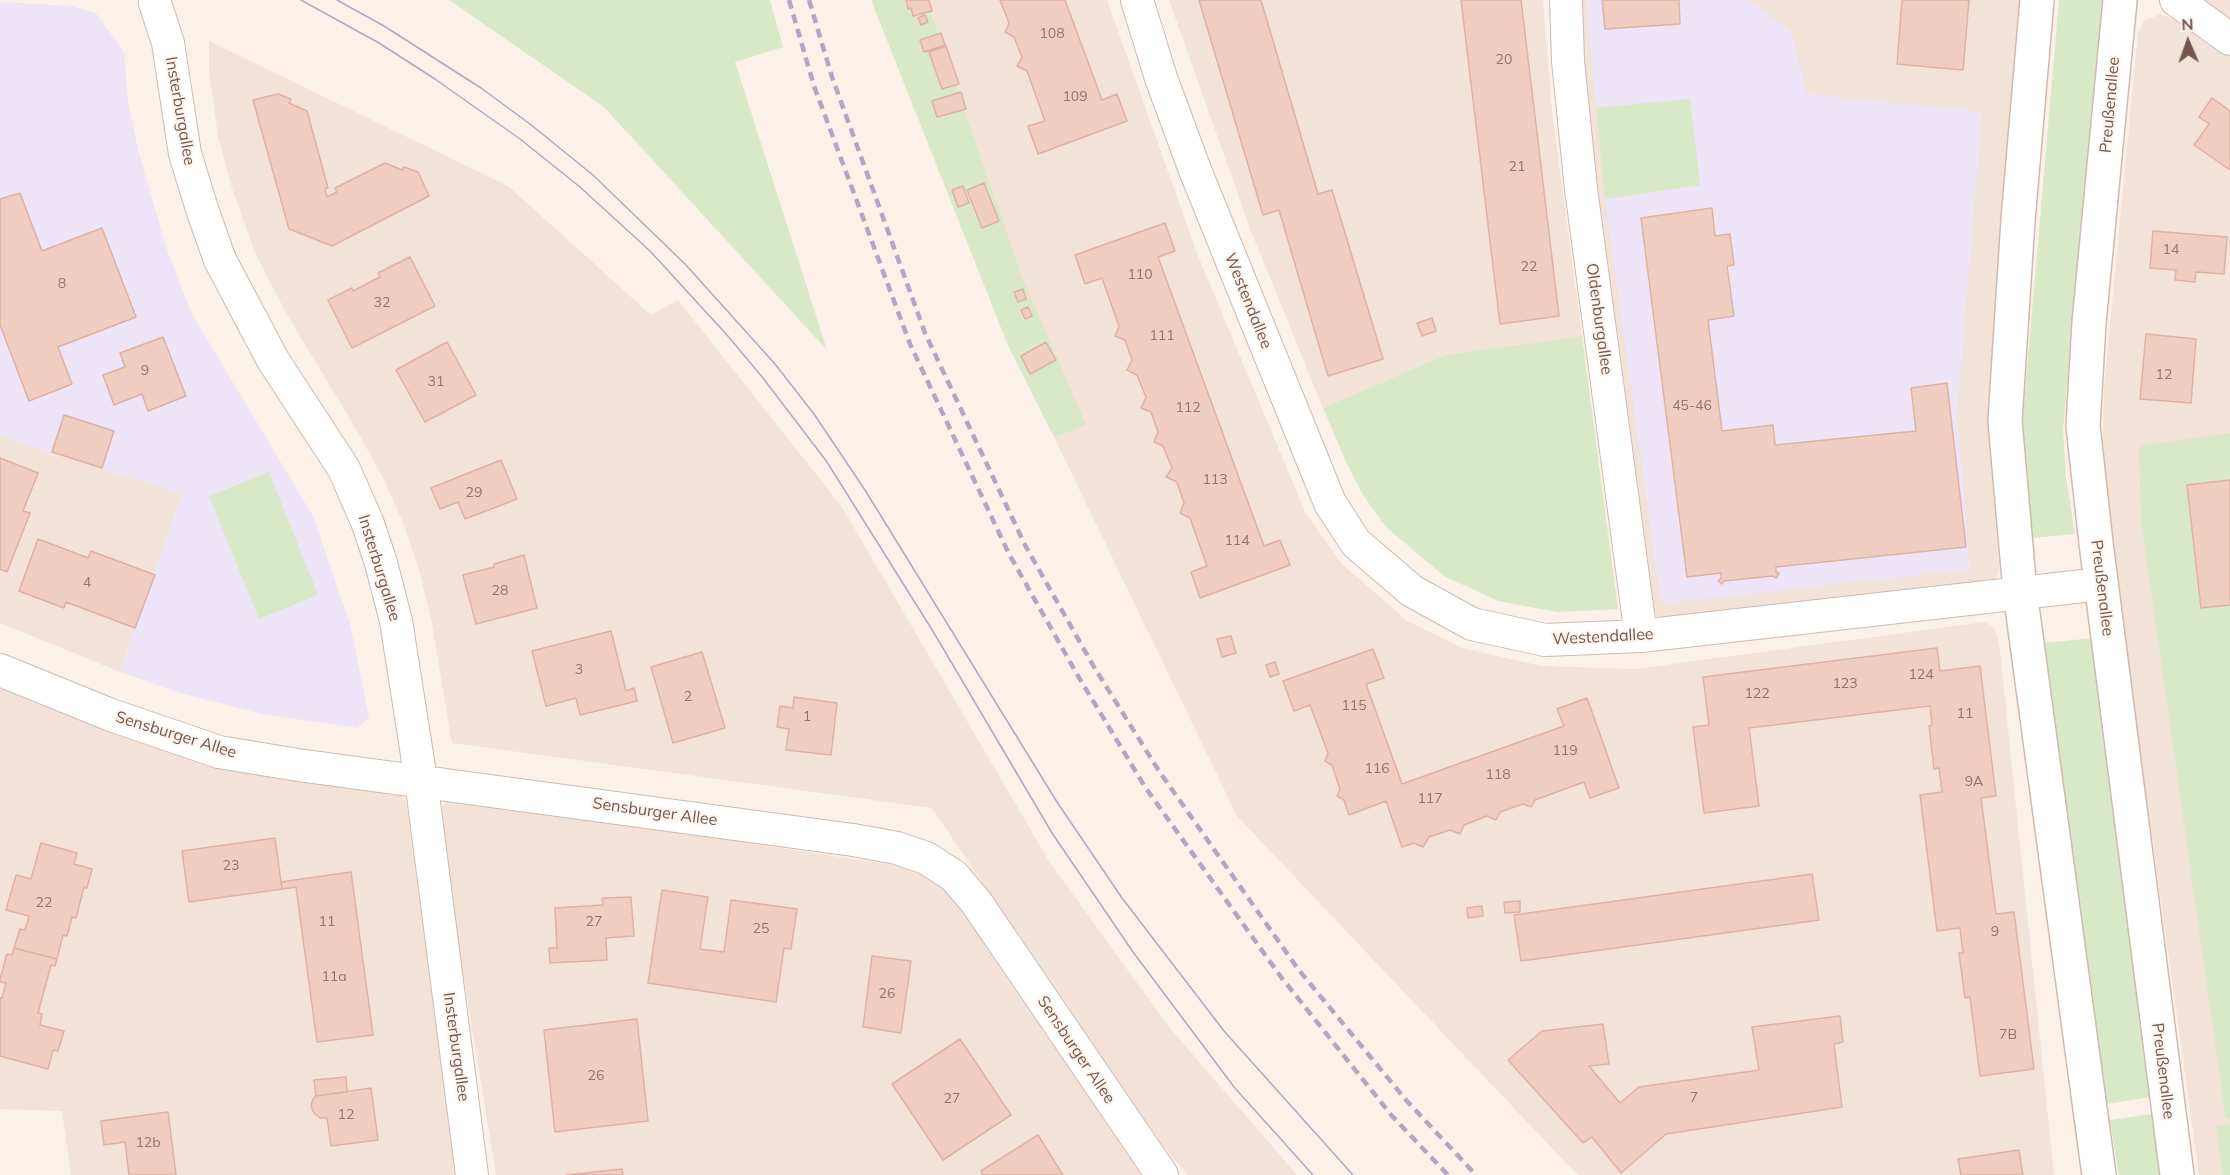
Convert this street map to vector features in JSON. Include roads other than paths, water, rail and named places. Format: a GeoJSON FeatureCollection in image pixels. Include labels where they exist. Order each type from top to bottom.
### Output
{"type":"FeatureCollection","features":[{"type":"Feature","properties":{"kind":"street","name":"Westendallee"},"geometry":{"type":"LineString","coordinates":[[1137,0],[1161,78],[1199,180],[1330,503],[1356,543],[1412,591],[1472,624],[1545,640],[1641,636],[2101,584]]}},
{"type":"Feature","properties":{"kind":"street","name":"Oldenburgallee"},"geometry":{"type":"LineString","coordinates":[[1566,0],[1568,61],[1581,189],[1641,636]]}},
{"type":"Feature","properties":{"kind":"street"},"geometry":{"type":"LineString","coordinates":[[2037,0],[2018,220],[2005,421],[2020,592],[2099,1175]]}},
{"type":"Feature","properties":{"kind":"street","name":"Preußenallee"},"geometry":{"type":"LineString","coordinates":[[2120,0],[2089,323],[2083,426],[2101,584],[2177,1175]]}},
{"type":"Feature","properties":{"kind":"street"},"geometry":{"type":"LineString","coordinates":[[2176,0],[2230,39]]}},
{"type":"Feature","properties":{"kind":"street","name":"Insterburgallee"},"geometry":{"type":"LineString","coordinates":[[155,3],[168,43],[185,154],[220,260],[273,360],[344,469],[368,524],[396,621],[421,780],[472,1175]]}},
{"type":"Feature","properties":{"kind":"street","name":"Sensburger Allee"},"geometry":{"type":"LineString","coordinates":[[0,670],[111,715],[219,752],[298,765],[854,840],[897,848],[926,858],[954,876],[976,902],[1162,1175]]}},
{"type":"Feature","properties":{"kind":"tram line"},"geometry":{"type":"LineString","coordinates":[[301,0],[379,43],[520,139],[580,187],[650,251],[727,335],[827,462],[934,633],[1052,833],[1133,952],[1234,1087],[1313,1175]]}},
{"type":"Feature","properties":{"kind":"tram line"},"geometry":{"type":"LineString","coordinates":[[337,0],[384,26],[481,88],[593,175],[686,265],[775,364],[814,414],[865,490],[1057,802],[1122,898],[1224,1031],[1353,1175]]}},
{"type":"Feature","properties":{"kind":"railway"},"geometry":{"type":"LineString","coordinates":[[789,0],[814,86],[910,344],[1009,554],[1078,676],[1145,787],[1281,977],[1392,1116],[1448,1175]]}},
{"type":"Feature","properties":{"kind":"railway"},"geometry":{"type":"LineString","coordinates":[[809,0],[832,77],[925,333],[1025,545],[1094,667],[1159,771],[1298,969],[1406,1100],[1476,1175]]}}]}
